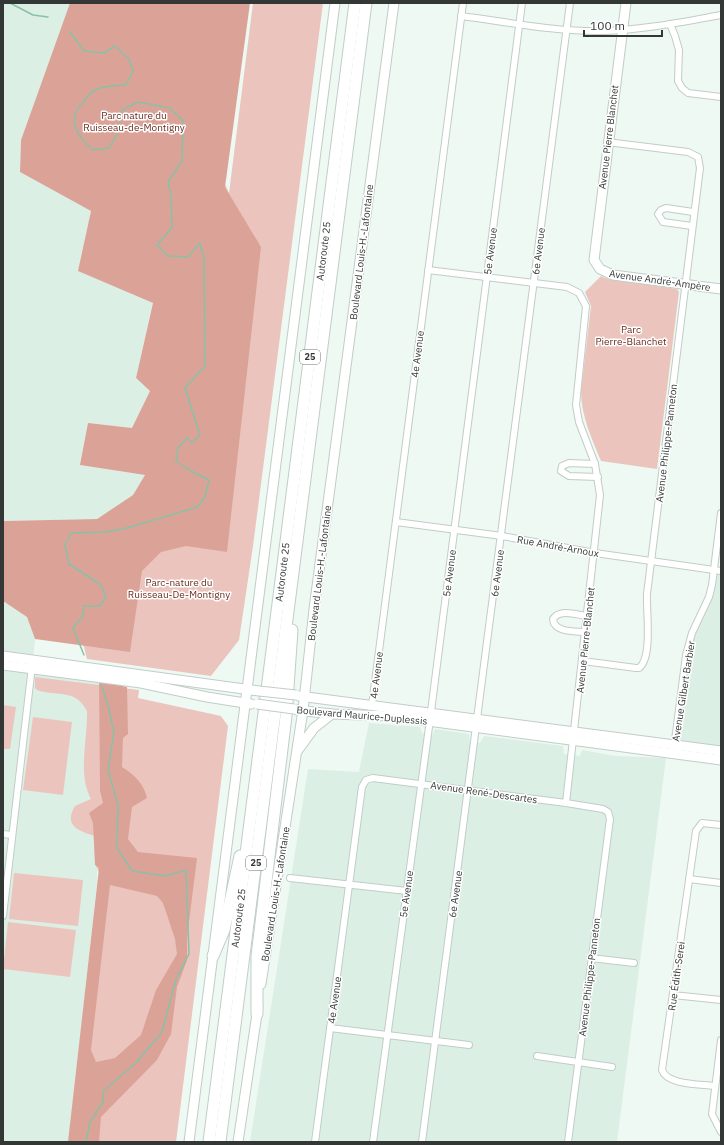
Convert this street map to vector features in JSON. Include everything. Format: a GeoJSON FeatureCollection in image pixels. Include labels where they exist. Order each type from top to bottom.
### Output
{"type":"FeatureCollection","features":[{"type":"Feature","properties":{"kind":"highway","name":"Autoroute 25"},"geometry":{"type":"LineString","coordinates":[[209,1142],[355,3]]}},
{"type":"Feature","properties":{"kind":"highway","name":"Autoroute 25"},"geometry":{"type":"LineString","coordinates":[[220,1142],[366,3]]}},
{"type":"Feature","properties":{"kind":"highway"},"geometry":{"type":"LineString","coordinates":[[257,1014],[257,956],[290,676],[292,584]]}},
{"type":"Feature","properties":{"kind":"highway"},"geometry":{"type":"LineString","coordinates":[[213,956],[224,930],[253,803]]}},
{"type":"Feature","properties":{"kind":"main road"},"geometry":{"type":"LineString","coordinates":[[189,1142],[335,3]]}},
{"type":"Feature","properties":{"kind":"main road","name":"Boulevard Louis-H.-Lafontaine"},"geometry":{"type":"LineString","coordinates":[[238,1142],[296,753],[298,710],[314,609],[394,3]]}},
{"type":"Feature","properties":{"kind":"main road","name":"Avenue Pierre Blanchet"},"geometry":{"type":"LineString","coordinates":[[600,269],[594,260],[594,253],[626,3]]}},
{"type":"Feature","properties":{"kind":"main road","name":"Avenue André-Ampère"},"geometry":{"type":"LineString","coordinates":[[600,269],[613,275],[721,289]]}},
{"type":"Feature","properties":{"kind":"main road","name":"Boulevard Maurice-Duplessis"},"geometry":{"type":"LineString","coordinates":[[3,656],[32,665],[141,683],[207,697],[245,703],[332,714],[430,717]]}},
{"type":"Feature","properties":{"kind":"main road","name":"Boulevard Maurice-Duplessis"},"geometry":{"type":"LineString","coordinates":[[3,665],[32,665],[259,690],[372,705],[430,717],[673,749],[721,751]]}},
{"type":"Feature","properties":{"kind":"main road"},"geometry":{"type":"LineString","coordinates":[[296,753],[314,728],[332,714]]}},
{"type":"Feature","properties":{"kind":"main road","name":"Boulevard Maurice-Duplessis"},"geometry":{"type":"LineString","coordinates":[[673,749],[721,760]]}},
{"type":"Feature","properties":{"kind":"street","name":"4e Avenue"},"geometry":{"type":"LineString","coordinates":[[372,705],[462,3]]}},
{"type":"Feature","properties":{"kind":"street","name":"5e Avenue"},"geometry":{"type":"LineString","coordinates":[[373,1142],[422,784],[522,3]]}},
{"type":"Feature","properties":{"kind":"street","name":"6e Avenue"},"geometry":{"type":"LineString","coordinates":[[422,1142],[502,536],[570,3]]}},
{"type":"Feature","properties":{"kind":"street"},"geometry":{"type":"LineString","coordinates":[[461,16],[567,30],[622,30],[670,24],[721,15]]}},
{"type":"Feature","properties":{"kind":"street"},"geometry":{"type":"LineString","coordinates":[[670,24],[676,36],[679,50],[678,81],[682,88],[688,93],[721,97]]}},
{"type":"Feature","properties":{"kind":"street","name":"Avenue Philippe-Panneton"},"geometry":{"type":"LineString","coordinates":[[583,661],[636,668],[642,666],[644,662],[648,628],[647,594],[686,284],[693,212],[700,168],[699,161],[695,155],[688,152],[607,142]]}},
{"type":"Feature","properties":{"kind":"street"},"geometry":{"type":"LineString","coordinates":[[692,226],[663,222],[658,214],[661,210],[666,208],[693,212]]}},
{"type":"Feature","properties":{"kind":"street"},"geometry":{"type":"LineString","coordinates":[[428,270],[534,283]]}},
{"type":"Feature","properties":{"kind":"street","name":"Avenue Pierre-Blanchet"},"geometry":{"type":"LineString","coordinates":[[534,283],[567,287],[575,290],[584,301],[586,310],[576,405],[579,422],[595,464],[598,477],[600,502],[566,803]]}},
{"type":"Feature","properties":{"kind":"street"},"geometry":{"type":"LineString","coordinates":[[595,464],[566,463],[562,466],[561,471],[569,476],[598,477]]}},
{"type":"Feature","properties":{"kind":"street","name":"Avenue Gilbert Barbier"},"geometry":{"type":"LineString","coordinates":[[673,749],[686,655],[692,633],[709,597],[721,513]]}},
{"type":"Feature","properties":{"kind":"street","name":"Rue André-Arnoux"},"geometry":{"type":"LineString","coordinates":[[396,522],[502,536],[594,553],[721,571]]}},
{"type":"Feature","properties":{"kind":"street"},"geometry":{"type":"LineString","coordinates":[[585,632],[558,628],[554,624],[553,619],[556,614],[562,613],[587,616]]}},
{"type":"Feature","properties":{"kind":"street"},"geometry":{"type":"LineString","coordinates":[[3,916],[32,665]]}},
{"type":"Feature","properties":{"kind":"street","name":"Avenue René-Descartes"},"geometry":{"type":"LineString","coordinates":[[362,787],[366,780],[373,778],[566,803],[603,809],[608,812]]}},
{"type":"Feature","properties":{"kind":"street","name":"4e Avenue"},"geometry":{"type":"LineString","coordinates":[[315,1142],[362,787]]}},
{"type":"Feature","properties":{"kind":"street","name":"Avenue Philippe-Panneton"},"geometry":{"type":"LineString","coordinates":[[568,1142],[610,819],[608,812]]}},
{"type":"Feature","properties":{"kind":"street","name":"Rue Édith-Serei"},"geometry":{"type":"LineString","coordinates":[[714,1086],[673,1081],[663,1074],[662,1070],[696,831],[700,825],[706,823],[721,825]]}},
{"type":"Feature","properties":{"kind":"street"},"geometry":{"type":"LineString","coordinates":[[3,834],[12,836]]}},
{"type":"Feature","properties":{"kind":"street"},"geometry":{"type":"LineString","coordinates":[[290,878],[407,891]]}},
{"type":"Feature","properties":{"kind":"street"},"geometry":{"type":"LineString","coordinates":[[689,879],[721,883]]}},
{"type":"Feature","properties":{"kind":"street"},"geometry":{"type":"LineString","coordinates":[[591,958],[634,963]]}},
{"type":"Feature","properties":{"kind":"street"},"geometry":{"type":"LineString","coordinates":[[673,995],[721,1000]]}},
{"type":"Feature","properties":{"kind":"street"},"geometry":{"type":"LineString","coordinates":[[330,1028],[469,1045]]}},
{"type":"Feature","properties":{"kind":"street"},"geometry":{"type":"LineString","coordinates":[[721,1040],[714,1086],[712,1114],[721,1132]]}},
{"type":"Feature","properties":{"kind":"street"},"geometry":{"type":"LineString","coordinates":[[537,1056],[612,1067]]}},
{"type":"Feature","properties":{"kind":"shaded area"},"geometry":{"type":"Polygon","coordinates":[[[3,3],[70,3],[21,140],[20,172],[91,211],[79,271],[153,303],[136,378],[150,391],[133,428],[80,465],[145,475],[133,495],[97,519],[3,521],[3,3]]]}},
{"type":"Feature","properties":{"kind":"shaded area"},"geometry":{"type":"Polygon","coordinates":[[[714,570],[721,571],[721,750],[674,745],[686,655],[704,609],[714,570]]]}},
{"type":"Feature","properties":{"kind":"shaded area"},"geometry":{"type":"Polygon","coordinates":[[[3,601],[27,617],[35,639],[33,661],[3,656],[3,601]]]}},
{"type":"Feature","properties":{"kind":"shaded area"},"geometry":{"type":"Polygon","coordinates":[[[3,666],[101,679],[97,883],[69,1142],[3,1142],[3,666]]]}},
{"type":"Feature","properties":{"kind":"shaded area"},"geometry":{"type":"Polygon","coordinates":[[[369,723],[420,727],[422,733],[432,736],[435,729],[469,734],[470,742],[480,743],[484,736],[563,746],[564,754],[580,756],[582,750],[616,756],[666,758],[617,1142],[250,1142],[308,769],[359,772],[369,723]]]}},
{"type":"Feature","properties":{"kind":"green space","name":"Parc nature du Ruisseau-de-Montigny"},"geometry":{"type":"Polygon","coordinates":[[[70,3],[250,3],[225,187],[261,247],[227,552],[186,546],[161,552],[142,571],[130,652],[35,639],[27,617],[3,601],[3,521],[97,519],[133,495],[145,475],[80,465],[88,423],[132,428],[150,391],[136,378],[153,303],[78,271],[91,211],[20,172],[21,140],[70,3]]]}},
{"type":"Feature","properties":{"kind":"green space","name":"Parc-nature du Ruisseau-De-Montigny"},"geometry":{"type":"Polygon","coordinates":[[[253,3],[323,3],[253,546],[239,640],[211,676],[87,659],[82,639],[141,521],[225,184],[229,193],[253,3]]]}},
{"type":"Feature","properties":{"kind":"green space","name":"Parc Pierre-Blanchet"},"geometry":{"type":"Polygon","coordinates":[[[601,276],[605,278],[677,289],[679,292],[657,469],[601,461],[585,418],[581,400],[581,391],[591,306],[585,292],[601,276]]]}},
{"type":"Feature","properties":{"kind":"green space"},"geometry":{"type":"Polygon","coordinates":[[[35,677],[139,690],[138,698],[221,716],[228,726],[176,1142],[75,1142],[101,877],[96,866],[98,837],[80,831],[72,824],[71,819],[75,806],[91,799],[87,788],[84,766],[87,711],[77,699],[71,696],[37,690],[35,688],[35,677]]]}},
{"type":"Feature","properties":{"kind":"green space"},"geometry":{"type":"Polygon","coordinates":[[[99,681],[127,687],[128,734],[123,738],[122,767],[138,780],[144,788],[147,798],[132,807],[128,839],[138,852],[197,858],[187,938],[187,960],[177,987],[171,1034],[157,1060],[101,1117],[99,1142],[68,1142],[99,868],[95,865],[93,823],[89,813],[103,803],[100,791],[99,681]],[[110,885],[91,1050],[96,1062],[115,1058],[141,1035],[156,990],[177,954],[175,939],[163,903],[157,896],[110,885]]]}},
{"type":"Feature","properties":{"kind":"green space"},"geometry":{"type":"Polygon","coordinates":[[[3,705],[16,707],[10,749],[3,749],[3,705]]]}},
{"type":"Feature","properties":{"kind":"green space"},"geometry":{"type":"Polygon","coordinates":[[[33,717],[72,722],[63,795],[23,790],[33,717]]]}},
{"type":"Feature","properties":{"kind":"green space"},"geometry":{"type":"Polygon","coordinates":[[[14,873],[83,880],[78,926],[9,919],[14,873]]]}},
{"type":"Feature","properties":{"kind":"green space"},"geometry":{"type":"Polygon","coordinates":[[[8,922],[76,930],[70,977],[3,969],[8,922]]]}},
{"type":"Feature","properties":{"kind":"waterway"},"geometry":{"type":"LineString","coordinates":[[10,3],[33,15],[48,17]]}},
{"type":"Feature","properties":{"kind":"waterway"},"geometry":{"type":"LineString","coordinates":[[70,32],[84,51],[104,53],[115,46],[129,59],[133,71],[126,85],[106,86],[99,88],[92,92],[78,108],[75,114],[75,127],[82,139],[93,150],[109,148],[118,132],[122,110],[138,102],[170,108],[183,121],[182,161],[168,182],[171,195],[172,228],[157,245],[168,256],[188,257],[200,243],[204,259],[205,366],[185,388],[200,435],[192,443],[187,438],[178,448],[176,461],[209,480],[205,497],[197,507],[127,528],[105,532],[71,533],[65,545],[69,564],[101,585],[106,598],[99,606],[84,606],[83,616],[73,628],[84,655]]}},
{"type":"Feature","properties":{"kind":"waterway"},"geometry":{"type":"LineString","coordinates":[[86,1142],[90,1122],[103,1102],[103,1091],[136,1063],[162,1032],[176,979],[189,954],[186,870],[166,876],[132,871],[117,848],[118,805],[108,770],[114,733],[108,705],[101,685]]}}]}
